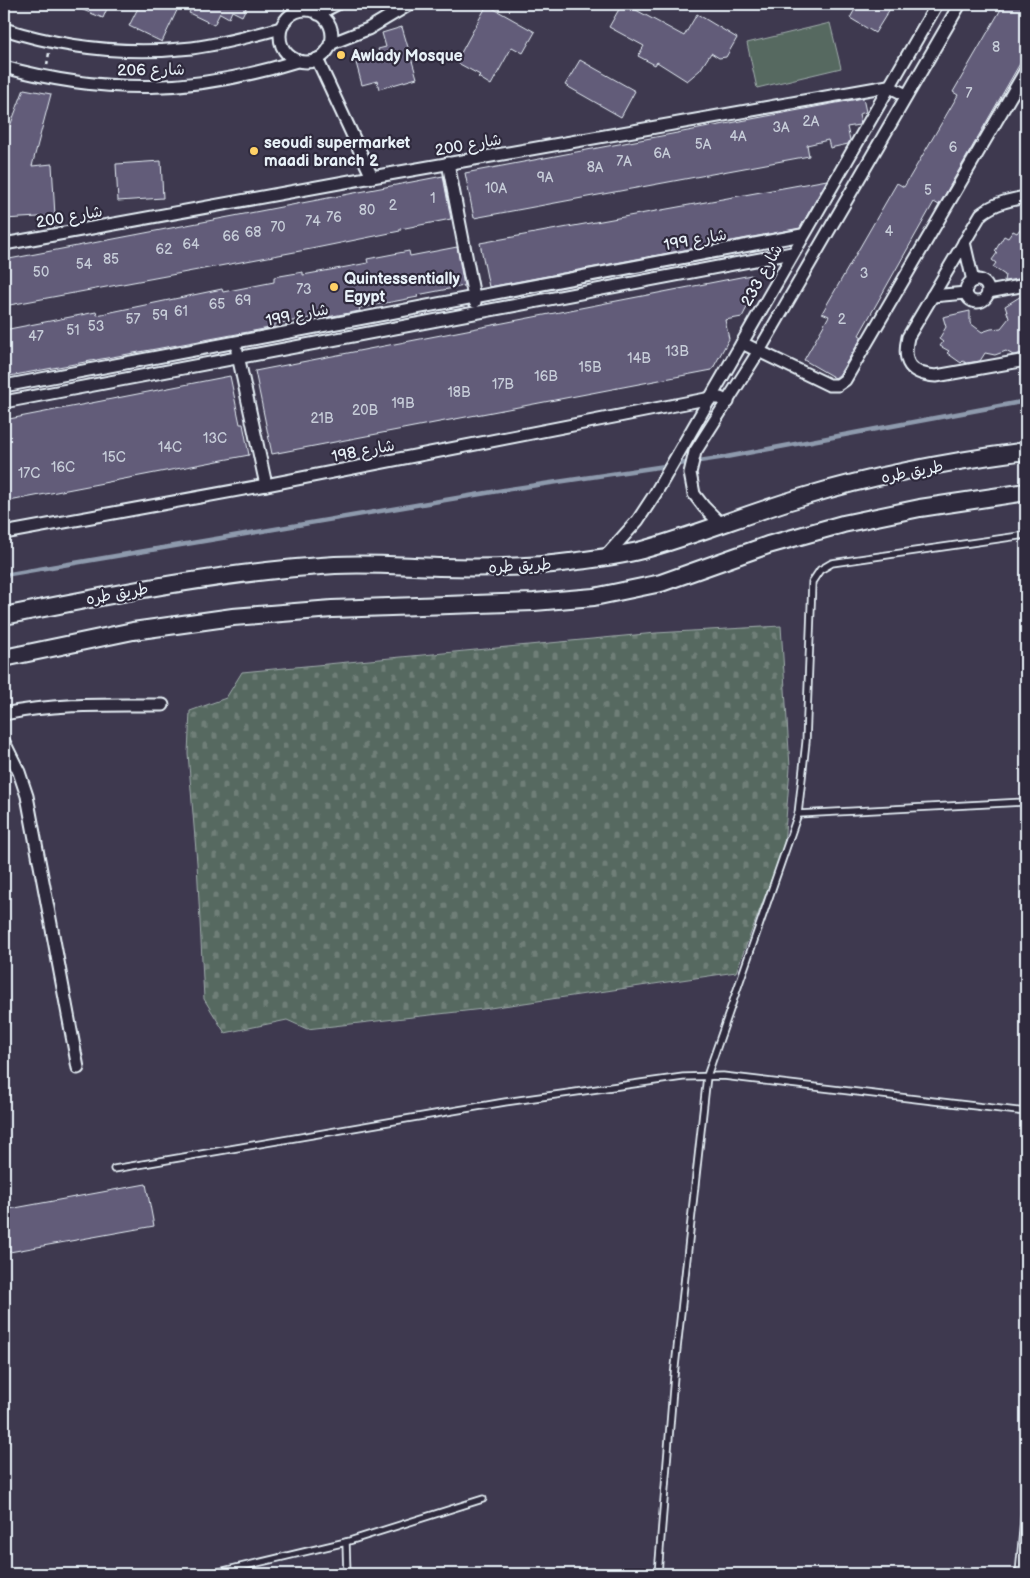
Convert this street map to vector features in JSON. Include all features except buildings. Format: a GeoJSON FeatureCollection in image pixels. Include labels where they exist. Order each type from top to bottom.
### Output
{"type":"FeatureCollection","features":[{"type":"Feature","properties":{"kind":"main road","name":"طريق طره"},"geometry":{"type":"LineString","coordinates":[[4,616],[178,582],[285,569],[338,565],[525,567],[568,563],[639,551],[805,496],[862,481],[1026,451]]}},
{"type":"Feature","properties":{"kind":"main road"},"geometry":{"type":"LineString","coordinates":[[4,658],[133,631],[233,617],[332,609],[534,602],[594,597],[661,583],[768,545],[843,524],[920,508],[1026,492]]}},
{"type":"Feature","properties":{"kind":"street"},"geometry":{"type":"LineString","coordinates":[[318,14],[337,4]]}},
{"type":"Feature","properties":{"kind":"street"},"geometry":{"type":"LineString","coordinates":[[330,44],[368,29],[410,4]]}},
{"type":"Feature","properties":{"kind":"street","name":"شارع 233"},"geometry":{"type":"LineString","coordinates":[[606,556],[628,533],[646,507],[711,398],[802,235],[937,4]]}},
{"type":"Feature","properties":{"kind":"street"},"geometry":{"type":"LineString","coordinates":[[720,523],[694,494],[690,473],[695,452],[759,351],[960,4]]}},
{"type":"Feature","properties":{"kind":"street"},"geometry":{"type":"LineString","coordinates":[[289,9],[310,11],[318,14],[330,27],[332,36],[330,44],[325,53],[317,59],[308,62],[297,61],[282,48],[280,38],[281,28],[289,9]]}},
{"type":"Feature","properties":{"kind":"street","name":"شارع 206"},"geometry":{"type":"LineString","coordinates":[[4,29],[52,42],[103,49],[148,51],[193,48],[237,40],[281,28]]}},
{"type":"Feature","properties":{"kind":"street"},"geometry":{"type":"LineString","coordinates":[[317,59],[372,177]]}},
{"type":"Feature","properties":{"kind":"street","name":"شارع 206"},"geometry":{"type":"LineString","coordinates":[[4,67],[44,77],[111,86],[149,88],[187,86],[224,80],[261,72],[297,61]]}},
{"type":"Feature","properties":{"kind":"street"},"geometry":{"type":"LineString","coordinates":[[742,342],[829,385],[838,385],[845,380],[1026,70]]}},
{"type":"Feature","properties":{"kind":"street"},"geometry":{"type":"LineString","coordinates":[[888,86],[906,95]]}},
{"type":"Feature","properties":{"kind":"street","name":"شارع 200"},"geometry":{"type":"LineString","coordinates":[[4,244],[888,86]]}},
{"type":"Feature","properties":{"kind":"street"},"geometry":{"type":"LineString","coordinates":[[448,164],[477,312]]}},
{"type":"Feature","properties":{"kind":"street"},"geometry":{"type":"LineString","coordinates":[[1026,197],[1003,201],[991,206],[981,214],[908,337],[905,351],[909,366],[921,375],[936,376],[1026,360]]}},
{"type":"Feature","properties":{"kind":"street","name":"شارع 199"},"geometry":{"type":"LineString","coordinates":[[4,386],[802,235]]}},
{"type":"Feature","properties":{"kind":"street"},"geometry":{"type":"LineString","coordinates":[[964,242],[973,281]]}},
{"type":"Feature","properties":{"kind":"street","name":"شارع 199"},"geometry":{"type":"LineString","coordinates":[[4,402],[792,253]]}},
{"type":"Feature","properties":{"kind":"street"},"geometry":{"type":"LineString","coordinates":[[973,281],[983,283],[988,292]]}},
{"type":"Feature","properties":{"kind":"street"},"geometry":{"type":"LineString","coordinates":[[973,281],[967,286],[966,293],[969,299],[976,302],[983,300],[988,292],[1026,285]]}},
{"type":"Feature","properties":{"kind":"street"},"geometry":{"type":"LineString","coordinates":[[932,296],[966,293]]}},
{"type":"Feature","properties":{"kind":"street"},"geometry":{"type":"LineString","coordinates":[[235,342],[266,485]]}},
{"type":"Feature","properties":{"kind":"street","name":"شارع 198"},"geometry":{"type":"LineString","coordinates":[[4,533],[266,485],[711,398],[720,398],[728,402]]}},
{"type":"Feature","properties":{"kind":"street"},"geometry":{"type":"LineString","coordinates":[[4,714],[63,706],[163,705]]}},
{"type":"Feature","properties":{"kind":"street"},"geometry":{"type":"LineString","coordinates":[[5,749],[19,772],[27,796],[78,1068]]}},
{"type":"Feature","properties":{"kind":"lane"},"geometry":{"type":"LineString","coordinates":[[658,1574],[674,1376],[707,1076],[798,814],[806,742],[811,588],[816,575],[832,563],[1026,535]]}},
{"type":"Feature","properties":{"kind":"lane"},"geometry":{"type":"LineString","coordinates":[[798,814],[1026,802]]}},
{"type":"Feature","properties":{"kind":"lane"},"geometry":{"type":"LineString","coordinates":[[114,1169],[505,1102],[683,1077],[723,1076],[1026,1112]]}},
{"type":"Feature","properties":{"kind":"lane"},"geometry":{"type":"LineString","coordinates":[[1019,1574],[1026,1497]]}},
{"type":"Feature","properties":{"kind":"lane"},"geometry":{"type":"LineString","coordinates":[[211,1574],[346,1542],[483,1499]]}},
{"type":"Feature","properties":{"kind":"lane"},"geometry":{"type":"LineString","coordinates":[[346,1542],[347,1574]]}},
{"type":"Feature","properties":{"kind":"path"},"geometry":{"type":"LineString","coordinates":[[44,77],[52,42]]}},
{"type":"Feature","properties":{"kind":"green space"},"geometry":{"type":"Polygon","coordinates":[[[830,23],[841,68],[757,88],[747,43],[830,23]]]}},
{"type":"Feature","properties":{"kind":"green space"},"geometry":{"type":"Polygon","coordinates":[[[781,626],[790,767],[784,846],[736,972],[483,1009],[307,1029],[287,1020],[225,1033],[204,999],[197,863],[188,753],[190,711],[226,698],[242,672],[656,633],[781,626]]]}},
{"type":"Feature","properties":{"kind":"waterway"},"geometry":{"type":"LineString","coordinates":[[4,575],[510,489],[726,457],[1026,401]]}},
{"type":"Feature","properties":{"kind":"place","name":"Awlady Mosque"},"geometry":{"type":"Point","coordinates":[341,55]}},
{"type":"Feature","properties":{"kind":"place","name":"seoudi supermarket maadi branch 2"},"geometry":{"type":"Point","coordinates":[254,151]}},
{"type":"Feature","properties":{"kind":"place","name":"Quintessentially Egypt"},"geometry":{"type":"Point","coordinates":[334,287]}}]}
